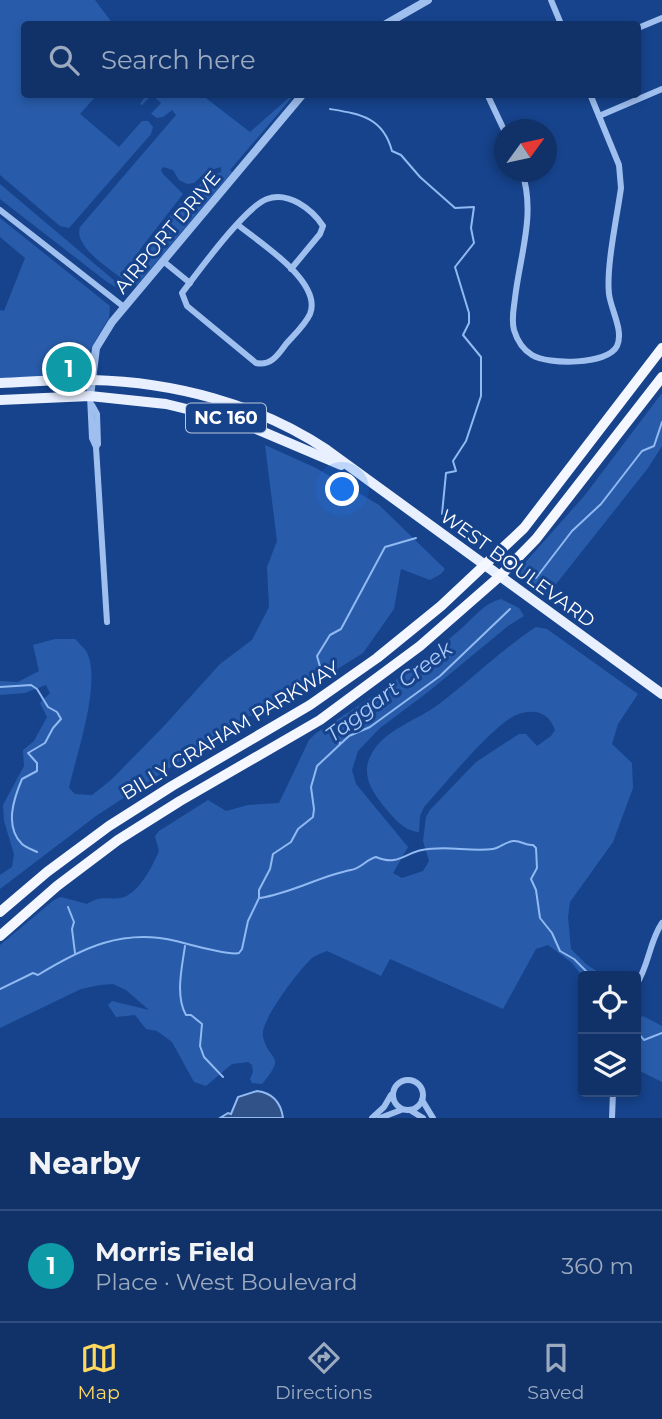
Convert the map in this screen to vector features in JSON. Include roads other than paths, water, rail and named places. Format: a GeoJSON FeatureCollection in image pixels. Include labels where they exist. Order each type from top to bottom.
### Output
{"type":"FeatureCollection","features":[{"type":"Feature","properties":{"kind":"highway","name":"BILLY GRAHAM PARKWAY"},"geometry":{"type":"LineString","coordinates":[[0,912],[47,872],[119,819],[276,727],[344,682],[410,632],[485,566],[543,505],[662,348]]}},
{"type":"Feature","properties":{"kind":"highway","name":"BILLY GRAHAM PARKWAY"},"geometry":{"type":"LineString","coordinates":[[0,936],[57,886],[118,840],[180,801],[285,742],[354,696],[420,646],[500,576],[556,516],[662,377]]}},
{"type":"Feature","properties":{"kind":"main road","name":"WEST BOULEVARD"},"geometry":{"type":"LineString","coordinates":[[0,383],[92,380],[169,388],[244,408],[313,440],[662,694]]}},
{"type":"Feature","properties":{"kind":"main road","name":"WEST BOULEVARD"},"geometry":{"type":"LineString","coordinates":[[0,400],[128,398],[204,412],[275,436],[353,470]]}},
{"type":"Feature","properties":{"kind":"street"},"geometry":{"type":"LineString","coordinates":[[391,21],[428,0]]}},
{"type":"Feature","properties":{"kind":"street"},"geometry":{"type":"LineString","coordinates":[[551,0],[560,21]]}},
{"type":"Feature","properties":{"kind":"street"},"geometry":{"type":"LineString","coordinates":[[641,27],[662,18]]}},
{"type":"Feature","properties":{"kind":"street"},"geometry":{"type":"LineString","coordinates":[[599,116],[662,89]]}},
{"type":"Feature","properties":{"kind":"street","name":"AIRPORT DRIVE"},"geometry":{"type":"LineString","coordinates":[[107,622],[91,400],[93,362],[100,341],[124,307],[300,98]]}},
{"type":"Feature","properties":{"kind":"street"},"geometry":{"type":"LineString","coordinates":[[489,98],[499,119]]}},
{"type":"Feature","properties":{"kind":"street"},"geometry":{"type":"LineString","coordinates":[[525,182],[529,209],[513,317],[517,339],[525,350],[534,356],[553,362],[609,355],[614,351],[619,338],[608,284],[621,181],[619,165],[592,98]]}},
{"type":"Feature","properties":{"kind":"street"},"geometry":{"type":"LineString","coordinates":[[238,225],[291,269],[311,295],[311,309],[305,321],[273,360],[263,364],[253,362],[187,306],[183,293],[238,225],[256,205],[269,198],[291,199],[320,221],[323,230],[291,269]]}},
{"type":"Feature","properties":{"kind":"street"},"geometry":{"type":"LineString","coordinates":[[0,211],[124,307]]}},
{"type":"Feature","properties":{"kind":"street"},"geometry":{"type":"LineString","coordinates":[[163,261],[190,283]]}},
{"type":"Feature","properties":{"kind":"street"},"geometry":{"type":"LineString","coordinates":[[641,977],[655,933],[662,923]]}},
{"type":"Feature","properties":{"kind":"street"},"geometry":{"type":"LineString","coordinates":[[372,1118],[385,1105],[397,1084],[407,1079],[421,1086],[422,1100],[433,1118]]}},
{"type":"Feature","properties":{"kind":"street"},"geometry":{"type":"LineString","coordinates":[[392,1093],[395,1104],[423,1118]]}},
{"type":"Feature","properties":{"kind":"street"},"geometry":{"type":"LineString","coordinates":[[612,1118],[613,1097]]}},
{"type":"Feature","properties":{"kind":"street"},"geometry":{"type":"LineString","coordinates":[[380,1118],[416,1108],[422,1100]]}},
{"type":"Feature","properties":{"kind":"waterway"},"geometry":{"type":"LineString","coordinates":[[330,109],[369,119],[383,131],[392,151],[401,155],[420,177],[455,208],[474,207],[471,228],[474,243],[455,267],[469,313],[469,323],[463,335],[481,357],[481,396],[466,441],[453,461],[456,471],[446,473],[442,514]]}},
{"type":"Feature","properties":{"kind":"waterway","name":"Taggart Creek"},"geometry":{"type":"LineString","coordinates":[[536,578],[572,531],[601,504],[642,451],[654,446],[662,422]]}},
{"type":"Feature","properties":{"kind":"waterway"},"geometry":{"type":"LineString","coordinates":[[321,670],[317,656],[330,635],[341,629],[385,547],[416,538]]}},
{"type":"Feature","properties":{"kind":"waterway","name":"Taggart Creek"},"geometry":{"type":"LineString","coordinates":[[0,989],[33,973],[38,975],[87,949],[121,939],[157,938],[239,953],[273,854],[291,842],[298,829],[313,817],[311,787],[317,766],[349,736],[370,727],[440,676],[510,609]]}},
{"type":"Feature","properties":{"kind":"waterway"},"geometry":{"type":"LineString","coordinates":[[0,687],[31,685],[61,719],[45,743],[28,753],[37,763],[37,771],[22,779],[12,812],[13,829],[17,837],[23,845],[37,852]]}},
{"type":"Feature","properties":{"kind":"waterway"},"geometry":{"type":"LineString","coordinates":[[337,733],[340,744]]}},
{"type":"Feature","properties":{"kind":"waterway"},"geometry":{"type":"LineString","coordinates":[[260,898],[354,869],[376,857],[395,860],[431,849],[493,849],[518,841],[536,848],[537,868],[531,879],[536,890],[540,918],[552,933],[560,951],[574,959],[586,971]]}},
{"type":"Feature","properties":{"kind":"waterway"},"geometry":{"type":"LineString","coordinates":[[68,907],[74,922],[72,929],[75,953]]}},
{"type":"Feature","properties":{"kind":"waterway"},"geometry":{"type":"LineString","coordinates":[[185,946],[180,981],[183,1007],[186,1015],[191,1015],[202,1024],[200,1046],[204,1057],[223,1077]]}},
{"type":"Feature","properties":{"kind":"waterway"},"geometry":{"type":"LineString","coordinates":[[639,1034],[644,1040],[662,1033]]}},
{"type":"Feature","properties":{"kind":"place","name":"Morris Field"},"geometry":{"type":"Point","coordinates":[69,369]}}]}
